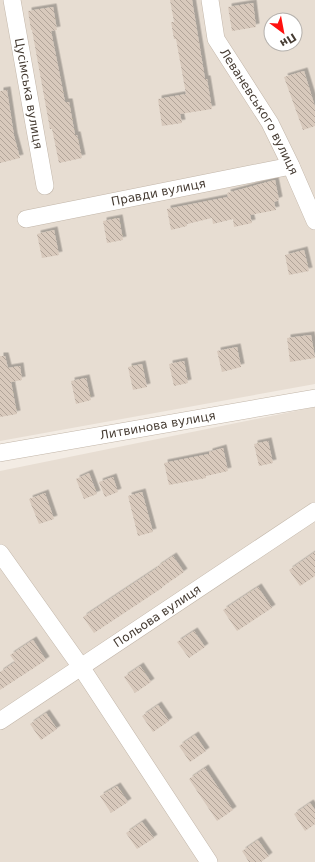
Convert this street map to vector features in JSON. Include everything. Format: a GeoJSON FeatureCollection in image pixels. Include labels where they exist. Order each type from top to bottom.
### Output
{"type":"FeatureCollection","features":[{"type":"Feature","properties":{"kind":"street","name":"Цусімська вулиця"},"geometry":{"type":"LineString","coordinates":[[12,0],[45,186]]}},
{"type":"Feature","properties":{"kind":"street","name":"Леваневського вулиця"},"geometry":{"type":"LineString","coordinates":[[210,0],[216,39],[270,123],[315,221]]}},
{"type":"Feature","properties":{"kind":"street","name":"Правди вулиця"},"geometry":{"type":"LineString","coordinates":[[26,219],[290,166]]}},
{"type":"Feature","properties":{"kind":"street","name":"Литвинова вулиця"},"geometry":{"type":"LineString","coordinates":[[0,453],[315,398]]}},
{"type":"Feature","properties":{"kind":"street","name":"Польова вулиця"},"geometry":{"type":"LineString","coordinates":[[0,721],[315,511]]}},
{"type":"Feature","properties":{"kind":"street"},"geometry":{"type":"LineString","coordinates":[[0,553],[81,667],[209,862]]}},
{"type":"Feature","properties":{"kind":"shaded area"},"geometry":{"type":"Polygon","coordinates":[[[0,0],[315,0],[315,384],[0,441],[0,0]]]}},
{"type":"Feature","properties":{"kind":"shaded area"},"geometry":{"type":"Polygon","coordinates":[[[315,407],[315,862],[0,862],[0,471],[315,407]]]}},
{"type":"Feature","properties":{"kind":"building"},"geometry":{"type":"Polygon","coordinates":[[[170,0],[192,0],[205,79],[207,79],[212,109],[180,114],[182,123],[162,126],[158,99],[186,94],[176,39],[174,39],[171,22],[174,22],[170,0]]]}},
{"type":"Feature","properties":{"kind":"building"},"geometry":{"type":"Polygon","coordinates":[[[253,3],[256,27],[232,31],[228,7],[253,3]]]}},
{"type":"Feature","properties":{"kind":"building"},"geometry":{"type":"Polygon","coordinates":[[[53,7],[57,30],[51,31],[65,102],[69,102],[75,135],[77,135],[82,158],[59,163],[52,129],[50,129],[28,11],[53,7]]]}},
{"type":"Feature","properties":{"kind":"building"},"geometry":{"type":"Polygon","coordinates":[[[304,71],[315,107],[315,126],[303,130],[284,77],[304,71]]]}},
{"type":"Feature","properties":{"kind":"building"},"geometry":{"type":"Polygon","coordinates":[[[7,90],[14,136],[20,158],[0,163],[0,91],[7,90]]]}},
{"type":"Feature","properties":{"kind":"building"},"geometry":{"type":"Polygon","coordinates":[[[275,180],[279,200],[274,202],[276,210],[250,215],[252,223],[234,227],[233,219],[213,224],[212,218],[187,224],[187,226],[171,230],[167,209],[228,197],[227,193],[275,180]]]}},
{"type":"Feature","properties":{"kind":"building"},"geometry":{"type":"Polygon","coordinates":[[[119,218],[123,240],[107,243],[103,221],[119,218]]]}},
{"type":"Feature","properties":{"kind":"building"},"geometry":{"type":"Polygon","coordinates":[[[54,230],[59,255],[42,258],[37,234],[54,230]]]}},
{"type":"Feature","properties":{"kind":"building"},"geometry":{"type":"Polygon","coordinates":[[[304,250],[309,271],[289,275],[285,255],[304,250]]]}},
{"type":"Feature","properties":{"kind":"building"},"geometry":{"type":"Polygon","coordinates":[[[311,335],[315,358],[290,362],[287,338],[311,335]]]}},
{"type":"Feature","properties":{"kind":"building"},"geometry":{"type":"Polygon","coordinates":[[[237,347],[241,367],[222,372],[217,351],[237,347]]]}},
{"type":"Feature","properties":{"kind":"building"},"geometry":{"type":"Polygon","coordinates":[[[0,356],[5,356],[8,368],[20,366],[22,380],[11,382],[17,414],[0,417],[0,356]]]}},
{"type":"Feature","properties":{"kind":"building"},"geometry":{"type":"Polygon","coordinates":[[[184,361],[188,383],[174,386],[169,364],[184,361]]]}},
{"type":"Feature","properties":{"kind":"building"},"geometry":{"type":"Polygon","coordinates":[[[142,364],[147,387],[133,390],[128,367],[142,364]]]}},
{"type":"Feature","properties":{"kind":"building"},"geometry":{"type":"Polygon","coordinates":[[[86,378],[91,400],[76,404],[71,381],[86,378]]]}},
{"type":"Feature","properties":{"kind":"building"},"geometry":{"type":"Polygon","coordinates":[[[268,441],[273,463],[259,466],[254,444],[268,441]]]}},
{"type":"Feature","properties":{"kind":"building"},"geometry":{"type":"Polygon","coordinates":[[[223,448],[228,471],[206,476],[206,478],[169,485],[164,463],[209,454],[209,452],[223,448]]]}},
{"type":"Feature","properties":{"kind":"building"},"geometry":{"type":"Polygon","coordinates":[[[89,473],[97,494],[84,499],[76,479],[89,473]]]}},
{"type":"Feature","properties":{"kind":"building"},"geometry":{"type":"Polygon","coordinates":[[[113,477],[118,492],[105,497],[99,482],[113,477]]]}},
{"type":"Feature","properties":{"kind":"building"},"geometry":{"type":"Polygon","coordinates":[[[142,492],[153,532],[138,536],[128,496],[142,492]]]}},
{"type":"Feature","properties":{"kind":"building"},"geometry":{"type":"Polygon","coordinates":[[[45,493],[54,519],[39,524],[29,499],[45,493]]]}},
{"type":"Feature","properties":{"kind":"building"},"geometry":{"type":"Polygon","coordinates":[[[315,552],[315,576],[300,586],[289,570],[315,552]]]}},
{"type":"Feature","properties":{"kind":"building"},"geometry":{"type":"Polygon","coordinates":[[[173,556],[184,572],[94,633],[83,617],[173,556]]]}},
{"type":"Feature","properties":{"kind":"building"},"geometry":{"type":"Polygon","coordinates":[[[258,587],[272,608],[237,631],[223,610],[258,587]]]}},
{"type":"Feature","properties":{"kind":"building"},"geometry":{"type":"Polygon","coordinates":[[[194,631],[205,647],[189,658],[177,642],[194,631]]]}},
{"type":"Feature","properties":{"kind":"building"},"geometry":{"type":"Polygon","coordinates":[[[33,640],[46,660],[0,690],[0,672],[15,662],[10,655],[33,640]]]}},
{"type":"Feature","properties":{"kind":"building"},"geometry":{"type":"Polygon","coordinates":[[[140,666],[151,682],[135,693],[124,677],[140,666]]]}},
{"type":"Feature","properties":{"kind":"building"},"geometry":{"type":"Polygon","coordinates":[[[158,705],[169,721],[153,732],[142,716],[158,705]]]}},
{"type":"Feature","properties":{"kind":"building"},"geometry":{"type":"Polygon","coordinates":[[[46,713],[57,729],[41,740],[30,724],[46,713]]]}},
{"type":"Feature","properties":{"kind":"building"},"geometry":{"type":"Polygon","coordinates":[[[195,735],[206,751],[190,762],[179,746],[195,735]]]}},
{"type":"Feature","properties":{"kind":"building"},"geometry":{"type":"Polygon","coordinates":[[[205,768],[233,810],[217,821],[189,779],[205,768]]]}},
{"type":"Feature","properties":{"kind":"building"},"geometry":{"type":"Polygon","coordinates":[[[117,786],[128,802],[111,813],[100,796],[117,786]]]}},
{"type":"Feature","properties":{"kind":"building"},"geometry":{"type":"Polygon","coordinates":[[[310,803],[315,810],[315,824],[305,831],[294,814],[310,803]]]}},
{"type":"Feature","properties":{"kind":"building"},"geometry":{"type":"Polygon","coordinates":[[[142,822],[154,838],[137,849],[126,833],[142,822]]]}},
{"type":"Feature","properties":{"kind":"building"},"geometry":{"type":"Polygon","coordinates":[[[258,840],[269,856],[261,862],[249,862],[242,851],[258,840]]]}}]}
